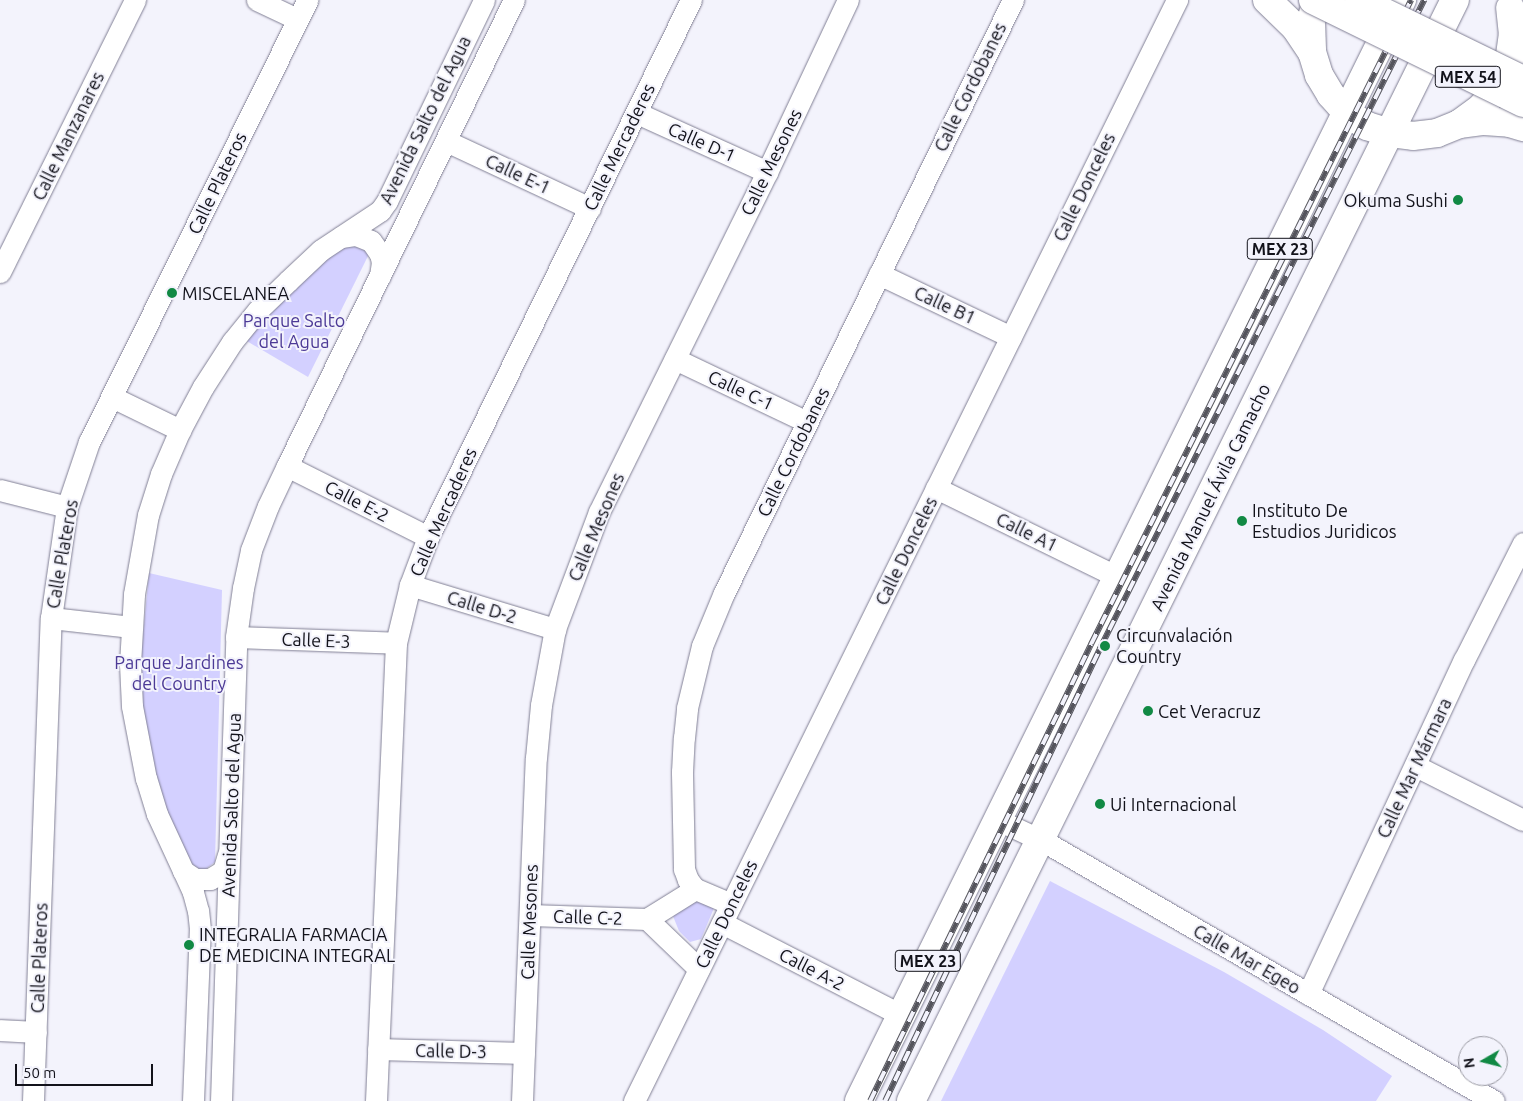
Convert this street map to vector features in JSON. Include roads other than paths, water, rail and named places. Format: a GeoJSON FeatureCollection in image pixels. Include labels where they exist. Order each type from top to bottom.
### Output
{"type":"FeatureCollection","features":[{"type":"Feature","properties":{"kind":"main road"},"geometry":{"type":"LineString","coordinates":[[1312,52],[1311,21],[1315,0]]}},
{"type":"Feature","properties":{"kind":"main road","name":"MEX 54"},"geometry":{"type":"LineString","coordinates":[[1315,0],[1523,104]]}},
{"type":"Feature","properties":{"kind":"main road","name":"MEX 54"},"geometry":{"type":"LineString","coordinates":[[1359,0],[1523,80]]}},
{"type":"Feature","properties":{"kind":"main road"},"geometry":{"type":"LineString","coordinates":[[1347,113],[1402,0]]}},
{"type":"Feature","properties":{"kind":"main road","name":"Avenida Manuel Ávila Camacho"},"geometry":{"type":"LineString","coordinates":[[911,1101],[1455,0]]}},
{"type":"Feature","properties":{"kind":"main road"},"geometry":{"type":"LineString","coordinates":[[1270,1],[1295,27],[1312,52],[1323,82],[1331,95],[1347,113],[1367,126],[1390,134],[1413,136],[1437,132],[1459,124],[1484,121],[1510,123],[1523,127]]}},
{"type":"Feature","properties":{"kind":"main road"},"geometry":{"type":"LineString","coordinates":[[1459,124],[1481,108],[1498,87],[1509,62],[1513,35],[1508,4]]}},
{"type":"Feature","properties":{"kind":"main road"},"geometry":{"type":"LineString","coordinates":[[1508,4],[1523,36]]}},
{"type":"Feature","properties":{"kind":"main road","name":"MEX 23"},"geometry":{"type":"LineString","coordinates":[[859,1101],[1347,113]]}},
{"type":"Feature","properties":{"kind":"street","name":"Calle Manzanares"},"geometry":{"type":"LineString","coordinates":[[0,272],[135,0]]}},
{"type":"Feature","properties":{"kind":"street"},"geometry":{"type":"LineString","coordinates":[[257,0],[297,19]]}},
{"type":"Feature","properties":{"kind":"street","name":"Calle Plateros"},"geometry":{"type":"LineString","coordinates":[[33,1101],[51,618],[67,506],[89,442],[307,0]]}},
{"type":"Feature","properties":{"kind":"street","name":"Avenida Salto del Agua"},"geometry":{"type":"LineString","coordinates":[[194,1101],[200,929],[193,892],[157,814],[138,747],[132,706],[131,627],[134,594],[148,515],[161,474],[180,430],[227,349],[258,310],[321,250],[380,211],[484,0]]}},
{"type":"Feature","properties":{"kind":"street","name":"Avenida Salto del Agua"},"geometry":{"type":"LineString","coordinates":[[221,1101],[236,637],[251,550],[268,506],[287,466],[514,0]]}},
{"type":"Feature","properties":{"kind":"street","name":"Calle Mercaderes"},"geometry":{"type":"LineString","coordinates":[[376,1101],[396,643],[410,585],[428,537],[637,113],[690,0]]}},
{"type":"Feature","properties":{"kind":"street","name":"Calle Mesones"},"geometry":{"type":"LineString","coordinates":[[522,1101],[536,758],[541,705],[555,629],[599,512],[767,172],[848,0]]}},
{"type":"Feature","properties":{"kind":"street","name":"Calle Cordobanes"},"geometry":{"type":"LineString","coordinates":[[695,889],[688,880],[683,856],[682,772],[687,708],[702,646],[724,593],[1013,0]]}},
{"type":"Feature","properties":{"kind":"street","name":"Calle Donceles"},"geometry":{"type":"LineString","coordinates":[[634,1101],[1177,0]]}},
{"type":"Feature","properties":{"kind":"street","name":"Calle D-1"},"geometry":{"type":"LineString","coordinates":[[637,113],[767,172]]}},
{"type":"Feature","properties":{"kind":"street","name":"Calle E-1"},"geometry":{"type":"LineString","coordinates":[[446,141],[590,208]]}},
{"type":"Feature","properties":{"kind":"street"},"geometry":{"type":"LineString","coordinates":[[340,237],[356,235],[364,237],[376,247],[382,262],[380,278]]}},
{"type":"Feature","properties":{"kind":"street","name":"Calle B1"},"geometry":{"type":"LineString","coordinates":[[879,274],[1011,337]]}},
{"type":"Feature","properties":{"kind":"street","name":"Calle C-1"},"geometry":{"type":"LineString","coordinates":[[675,359],[808,422]]}},
{"type":"Feature","properties":{"kind":"street"},"geometry":{"type":"LineString","coordinates":[[112,397],[180,430]]}},
{"type":"Feature","properties":{"kind":"street","name":"Calle E-2"},"geometry":{"type":"LineString","coordinates":[[287,466],[428,537]]}},
{"type":"Feature","properties":{"kind":"street","name":"Calle A1"},"geometry":{"type":"LineString","coordinates":[[936,488],[1118,577]]}},
{"type":"Feature","properties":{"kind":"street"},"geometry":{"type":"LineString","coordinates":[[0,490],[67,506]]}},
{"type":"Feature","properties":{"kind":"street","name":"Calle Mar Mármara"},"geometry":{"type":"LineString","coordinates":[[1308,994],[1464,660],[1523,543]]}},
{"type":"Feature","properties":{"kind":"street","name":"Calle D-2"},"geometry":{"type":"LineString","coordinates":[[410,585],[555,629]]}},
{"type":"Feature","properties":{"kind":"street"},"geometry":{"type":"LineString","coordinates":[[51,618],[131,627]]}},
{"type":"Feature","properties":{"kind":"street","name":"Calle E-3"},"geometry":{"type":"LineString","coordinates":[[236,637],[396,643]]}},
{"type":"Feature","properties":{"kind":"street"},"geometry":{"type":"LineString","coordinates":[[1416,766],[1523,820]]}},
{"type":"Feature","properties":{"kind":"street","name":"Calle Mar Egeo"},"geometry":{"type":"LineString","coordinates":[[998,820],[1040,840],[1494,1101]]}},
{"type":"Feature","properties":{"kind":"street"},"geometry":{"type":"LineString","coordinates":[[183,870],[195,879],[210,879],[223,871],[229,850]]}},
{"type":"Feature","properties":{"kind":"street"},"geometry":{"type":"LineString","coordinates":[[695,889],[731,904]]}},
{"type":"Feature","properties":{"kind":"street","name":"Calle C-2"},"geometry":{"type":"LineString","coordinates":[[530,915],[647,919],[695,889]]}},
{"type":"Feature","properties":{"kind":"street","name":"Calle C-2"},"geometry":{"type":"LineString","coordinates":[[647,919],[699,969]]}},
{"type":"Feature","properties":{"kind":"street","name":"Calle A-2"},"geometry":{"type":"LineString","coordinates":[[722,923],[901,1015]]}},
{"type":"Feature","properties":{"kind":"street"},"geometry":{"type":"LineString","coordinates":[[0,1030],[36,1032]]}},
{"type":"Feature","properties":{"kind":"street","name":"Calle D-3"},"geometry":{"type":"LineString","coordinates":[[378,1049],[524,1053]]}},
{"type":"Feature","properties":{"kind":"railway"},"geometry":{"type":"LineString","coordinates":[[870,1101],[1091,644],[1411,0]]}},
{"type":"Feature","properties":{"kind":"railway"},"geometry":{"type":"LineString","coordinates":[[885,1101],[1099,650],[1424,0]]}},
{"type":"Feature","properties":{"kind":"place","name":"Okuma Sushi"},"geometry":{"type":"Point","coordinates":[1458,200]}},
{"type":"Feature","properties":{"kind":"place","name":"MISCELANEA"},"geometry":{"type":"Point","coordinates":[172,293]}},
{"type":"Feature","properties":{"kind":"place","name":"Instituto De Estudios Juridicos"},"geometry":{"type":"Point","coordinates":[1242,521]}},
{"type":"Feature","properties":{"kind":"place","name":"Circunvalación Country"},"geometry":{"type":"Point","coordinates":[1105,646]}},
{"type":"Feature","properties":{"kind":"place","name":"Cet Veracruz"},"geometry":{"type":"Point","coordinates":[1148,711]}},
{"type":"Feature","properties":{"kind":"place","name":"Ui Internacional"},"geometry":{"type":"Point","coordinates":[1100,804]}},
{"type":"Feature","properties":{"kind":"place","name":"INTEGRALIA FARMACIA DE MEDICINA INTEGRAL"},"geometry":{"type":"Point","coordinates":[189,945]}},
{"type":"Feature","properties":{"kind":"park label","name":"Parque Salto del Agua"},"geometry":{"type":"Point","coordinates":[294,331]}},
{"type":"Feature","properties":{"kind":"park label","name":"Parque Jardines del Country"},"geometry":{"type":"Point","coordinates":[179,673]}}]}
